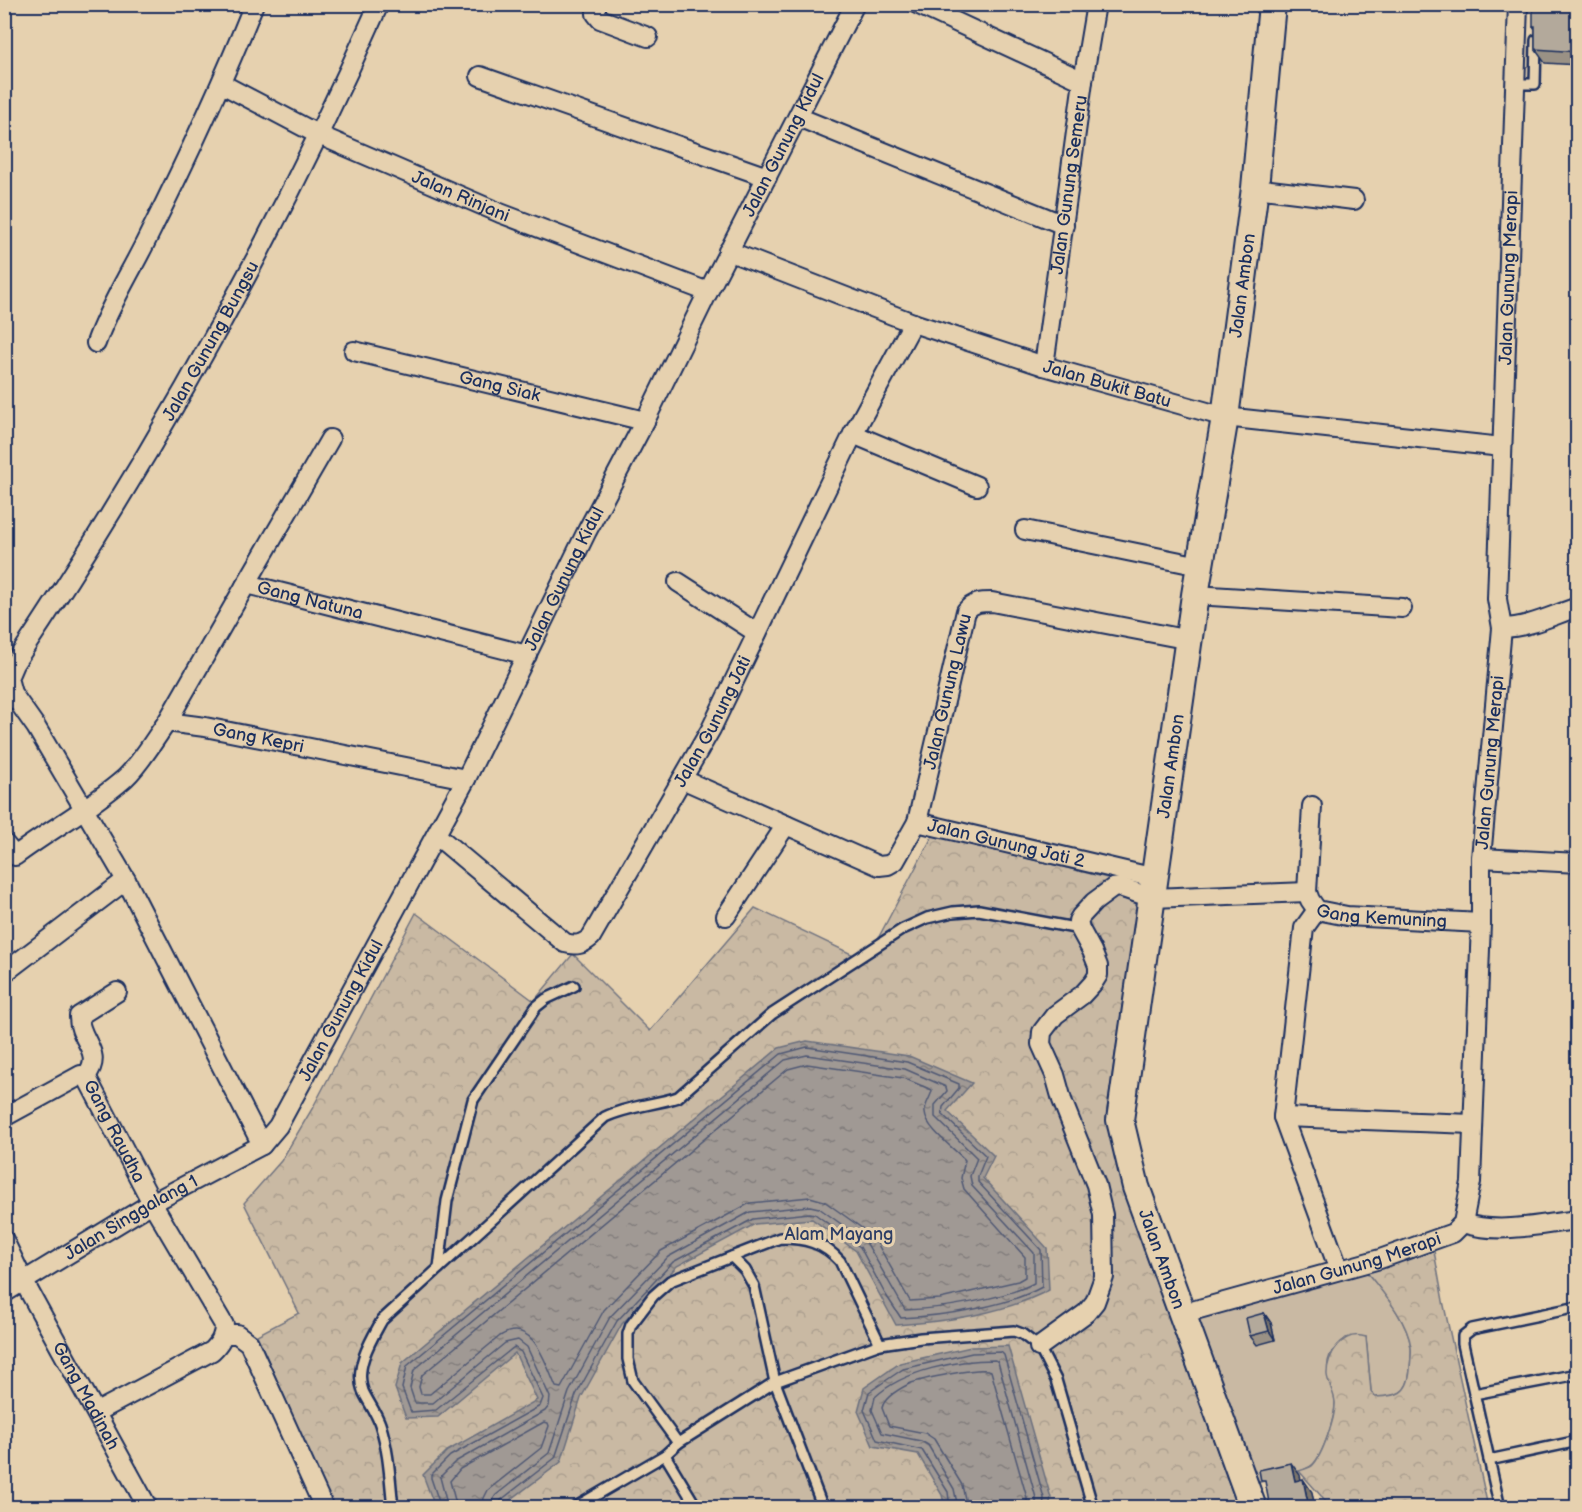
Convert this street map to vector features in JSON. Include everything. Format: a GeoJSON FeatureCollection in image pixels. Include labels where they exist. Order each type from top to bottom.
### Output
{"type":"FeatureCollection","features":[{"type":"Feature","properties":{"kind":"street"},"geometry":{"type":"LineString","coordinates":[[96,343],[103,322],[148,238],[222,84],[254,4]]}},
{"type":"Feature","properties":{"kind":"street","name":"Jalan Gunung Bungsu"},"geometry":{"type":"LineString","coordinates":[[85,810],[8,687],[8,675],[76,572],[176,406],[320,135],[379,4]]}},
{"type":"Feature","properties":{"kind":"street"},"geometry":{"type":"LineString","coordinates":[[596,4],[596,14],[600,19],[648,37]]}},
{"type":"Feature","properties":{"kind":"street"},"geometry":{"type":"LineString","coordinates":[[917,4],[1083,81]]}},
{"type":"Feature","properties":{"kind":"street","name":"Jalan Gunung Semeru"},"geometry":{"type":"LineString","coordinates":[[1044,366],[1083,81],[1096,4]]}},
{"type":"Feature","properties":{"kind":"street","name":"Jalan Gunung Merapi"},"geometry":{"type":"LineString","coordinates":[[1181,1314],[1380,1259],[1454,1233],[1462,1223],[1471,1182],[1481,923],[1481,858],[1502,628],[1497,599],[1518,4]]}},
{"type":"Feature","properties":{"kind":"street","name":"Jalan Gunung Kidul"},"geometry":{"type":"LineString","coordinates":[[262,1145],[278,1126],[466,779],[587,531],[798,117],[851,6]]}},
{"type":"Feature","properties":{"kind":"street","name":"Jalan Ambon"},"geometry":{"type":"LineString","coordinates":[[1253,1508],[1136,1187],[1120,1120],[1195,595],[1225,417],[1255,188],[1266,6]]}},
{"type":"Feature","properties":{"kind":"street"},"geometry":{"type":"LineString","coordinates":[[480,76],[767,177]]}},
{"type":"Feature","properties":{"kind":"street","name":"Jalan Rinjani"},"geometry":{"type":"LineString","coordinates":[[222,84],[320,135],[500,213],[708,292]]}},
{"type":"Feature","properties":{"kind":"street"},"geometry":{"type":"LineString","coordinates":[[798,117],[1064,225]]}},
{"type":"Feature","properties":{"kind":"street"},"geometry":{"type":"LineString","coordinates":[[1255,188],[1354,200]]}},
{"type":"Feature","properties":{"kind":"street","name":"Jalan Bukit Batu"},"geometry":{"type":"LineString","coordinates":[[728,251],[914,323],[1044,366],[1225,417],[1502,447]]}},
{"type":"Feature","properties":{"kind":"street","name":"Jalan Gunung Jati"},"geometry":{"type":"LineString","coordinates":[[436,835],[564,943],[584,944],[591,937],[711,729],[853,434],[914,323]]}},
{"type":"Feature","properties":{"kind":"street","name":"Gang Siak"},"geometry":{"type":"LineString","coordinates":[[354,351],[645,421]]}},
{"type":"Feature","properties":{"kind":"street"},"geometry":{"type":"LineString","coordinates":[[853,434],[976,486]]}},
{"type":"Feature","properties":{"kind":"street"},"geometry":{"type":"LineString","coordinates":[[245,586],[330,440]]}},
{"type":"Feature","properties":{"kind":"street"},"geometry":{"type":"LineString","coordinates":[[1025,530],[1200,566]]}},
{"type":"Feature","properties":{"kind":"street"},"geometry":{"type":"LineString","coordinates":[[678,582],[757,633]]}},
{"type":"Feature","properties":{"kind":"street","name":"Gang Natuna"},"geometry":{"type":"LineString","coordinates":[[167,722],[245,586],[251,585],[526,655]]}},
{"type":"Feature","properties":{"kind":"street"},"geometry":{"type":"LineString","coordinates":[[1195,595],[1402,608]]}},
{"type":"Feature","properties":{"kind":"street","name":"Jalan Gunung Lawu"},"geometry":{"type":"LineString","coordinates":[[917,822],[966,611],[970,606],[982,602],[992,603],[1190,640]]}},
{"type":"Feature","properties":{"kind":"street"},"geometry":{"type":"LineString","coordinates":[[1502,628],[1515,628],[1578,607]]}},
{"type":"Feature","properties":{"kind":"street"},"geometry":{"type":"LineString","coordinates":[[4,843],[15,856],[41,836],[85,810],[127,776],[167,722]]}},
{"type":"Feature","properties":{"kind":"street","name":"Gang Kepri"},"geometry":{"type":"LineString","coordinates":[[167,722],[205,727],[466,779]]}},
{"type":"Feature","properties":{"kind":"street","name":"Jalan Gunung Jati 2"},"geometry":{"type":"LineString","coordinates":[[682,779],[879,866],[895,861],[917,822],[1153,888]]}},
{"type":"Feature","properties":{"kind":"street"},"geometry":{"type":"LineString","coordinates":[[1307,892],[1312,806]]}},
{"type":"Feature","properties":{"kind":"street"},"geometry":{"type":"LineString","coordinates":[[85,810],[126,880],[262,1145]]}},
{"type":"Feature","properties":{"kind":"street"},"geometry":{"type":"LineString","coordinates":[[726,916],[786,825]]}},
{"type":"Feature","properties":{"kind":"street"},"geometry":{"type":"LineString","coordinates":[[1481,858],[1578,862]]}},
{"type":"Feature","properties":{"kind":"street"},"geometry":{"type":"LineString","coordinates":[[4,973],[126,880]]}},
{"type":"Feature","properties":{"kind":"street"},"geometry":{"type":"LineString","coordinates":[[1039,1347],[1086,1313],[1095,1302],[1104,1277],[1103,1215],[1096,1185],[1041,1044],[1042,1032],[1055,1015],[1094,983],[1098,975],[1098,966],[1080,929],[1078,921],[1081,916],[1094,902],[1113,888],[1153,888]]}},
{"type":"Feature","properties":{"kind":"street","name":"Gang Kemuning"},"geometry":{"type":"LineString","coordinates":[[1153,888],[1307,892],[1317,910],[1347,916],[1481,923]]}},
{"type":"Feature","properties":{"kind":"street"},"geometry":{"type":"LineString","coordinates":[[1317,910],[1304,927],[1283,1117],[1339,1270]]}},
{"type":"Feature","properties":{"kind":"street"},"geometry":{"type":"LineString","coordinates":[[86,1076],[91,1070],[93,1057],[81,1032],[79,1016],[117,992]]}},
{"type":"Feature","properties":{"kind":"street","name":"Gang Raudha"},"geometry":{"type":"LineString","coordinates":[[4,1117],[81,1075],[86,1076],[152,1203],[224,1325],[224,1334]]}},
{"type":"Feature","properties":{"kind":"street"},"geometry":{"type":"LineString","coordinates":[[1283,1117],[1473,1124]]}},
{"type":"Feature","properties":{"kind":"street","name":"Jalan Singgalang 1"},"geometry":{"type":"LineString","coordinates":[[4,1293],[152,1203],[262,1145]]}},
{"type":"Feature","properties":{"kind":"street"},"geometry":{"type":"LineString","coordinates":[[1462,1223],[1494,1230],[1578,1220]]}},
{"type":"Feature","properties":{"kind":"street"},"geometry":{"type":"LineString","coordinates":[[4,1240],[24,1282]]}},
{"type":"Feature","properties":{"kind":"street","name":"Gang Madinah"},"geometry":{"type":"LineString","coordinates":[[24,1282],[148,1508]]}},
{"type":"Feature","properties":{"kind":"street"},"geometry":{"type":"LineString","coordinates":[[97,1412],[212,1352],[224,1334],[237,1334],[249,1343],[324,1508]]}},
{"type":"Feature","properties":{"kind":"lane"},"geometry":{"type":"LineString","coordinates":[[1515,84],[1535,84],[1537,27]]}},
{"type":"Feature","properties":{"kind":"lane"},"geometry":{"type":"LineString","coordinates":[[393,1508],[387,1455],[380,1425],[363,1390],[361,1366],[368,1346],[382,1320],[605,1117],[617,1111],[661,1103],[678,1097],[772,1014],[903,929],[927,918],[953,912],[979,910],[1080,929]]}},
{"type":"Feature","properties":{"kind":"lane"},"geometry":{"type":"LineString","coordinates":[[439,1268],[447,1201],[473,1100],[536,1006],[574,986]]}},
{"type":"Feature","properties":{"kind":"lane"},"geometry":{"type":"LineString","coordinates":[[678,1443],[633,1381],[628,1359],[628,1334],[636,1316],[670,1281],[780,1238],[799,1238],[818,1244],[832,1252],[840,1261],[880,1344]]}},
{"type":"Feature","properties":{"kind":"lane"},"geometry":{"type":"LineString","coordinates":[[732,1257],[745,1270],[754,1286],[775,1382],[823,1508]]}},
{"type":"Feature","properties":{"kind":"lane"},"geometry":{"type":"LineString","coordinates":[[1500,1508],[1463,1336],[1472,1329],[1578,1307]]}},
{"type":"Feature","properties":{"kind":"lane"},"geometry":{"type":"LineString","coordinates":[[575,1507],[665,1455],[678,1443],[775,1382],[880,1344],[921,1338],[1014,1331],[1039,1347],[1056,1380],[1093,1508]]}},
{"type":"Feature","properties":{"kind":"lane"},"geometry":{"type":"LineString","coordinates":[[1474,1394],[1578,1374]]}},
{"type":"Feature","properties":{"kind":"lane"},"geometry":{"type":"LineString","coordinates":[[1489,1460],[1578,1441]]}},
{"type":"Feature","properties":{"kind":"lane"},"geometry":{"type":"LineString","coordinates":[[665,1455],[697,1508]]}},
{"type":"Feature","properties":{"kind":"lane"},"geometry":{"type":"LineString","coordinates":[[1572,1508],[1578,1506]]}},
{"type":"Feature","properties":{"kind":"green space","name":"Alam Mayang"},"geometry":{"type":"Polygon","coordinates":[[[933,835],[1140,886],[1107,1110],[1119,1160],[1153,1274],[1238,1507],[333,1507],[257,1335],[299,1313],[244,1203],[281,1161],[312,1109],[416,913],[534,1001],[573,954],[650,1031],[755,908],[866,961],[933,835]]]}},
{"type":"Feature","properties":{"kind":"green space"},"geometry":{"type":"Polygon","coordinates":[[[1434,1251],[1488,1507],[1327,1507],[1322,1497],[1299,1471],[1312,1466],[1316,1461],[1331,1426],[1335,1402],[1327,1367],[1333,1352],[1343,1340],[1350,1337],[1366,1337],[1371,1391],[1375,1397],[1395,1395],[1404,1389],[1409,1378],[1411,1350],[1405,1326],[1366,1271],[1417,1253],[1434,1251]]]}},
{"type":"Feature","properties":{"kind":"green space"},"geometry":{"type":"Polygon","coordinates":[[[1366,1271],[1399,1316],[1409,1337],[1411,1353],[1407,1385],[1400,1393],[1375,1398],[1371,1391],[1366,1337],[1346,1338],[1333,1351],[1328,1361],[1335,1407],[1328,1434],[1316,1460],[1301,1471],[1249,1485],[1193,1322],[1206,1313],[1366,1271]]]}},
{"type":"Feature","properties":{"kind":"water"},"geometry":{"type":"Polygon","coordinates":[[[807,1041],[909,1056],[972,1083],[947,1111],[994,1156],[983,1178],[1047,1248],[1049,1290],[994,1311],[896,1325],[856,1251],[812,1219],[755,1224],[677,1266],[622,1324],[581,1398],[561,1462],[501,1507],[435,1507],[423,1475],[447,1451],[537,1400],[515,1353],[438,1417],[406,1418],[395,1388],[402,1363],[779,1048],[807,1041]]]}},
{"type":"Feature","properties":{"kind":"water"},"geometry":{"type":"Polygon","coordinates":[[[1008,1346],[1051,1498],[1049,1507],[945,1507],[942,1495],[918,1454],[873,1446],[858,1411],[864,1388],[900,1363],[971,1347],[1008,1346]]]}},
{"type":"Feature","properties":{"kind":"building"},"geometry":{"type":"Polygon","coordinates":[[[1533,4],[1578,4],[1578,52],[1535,49],[1533,4]]]}},
{"type":"Feature","properties":{"kind":"building"},"geometry":{"type":"Polygon","coordinates":[[[1264,1313],[1269,1331],[1250,1336],[1246,1318],[1264,1313]]]}},
{"type":"Feature","properties":{"kind":"building"},"geometry":{"type":"Polygon","coordinates":[[[1291,1463],[1295,1481],[1303,1479],[1309,1508],[1270,1508],[1265,1481],[1261,1481],[1259,1470],[1291,1463]]]}}]}
